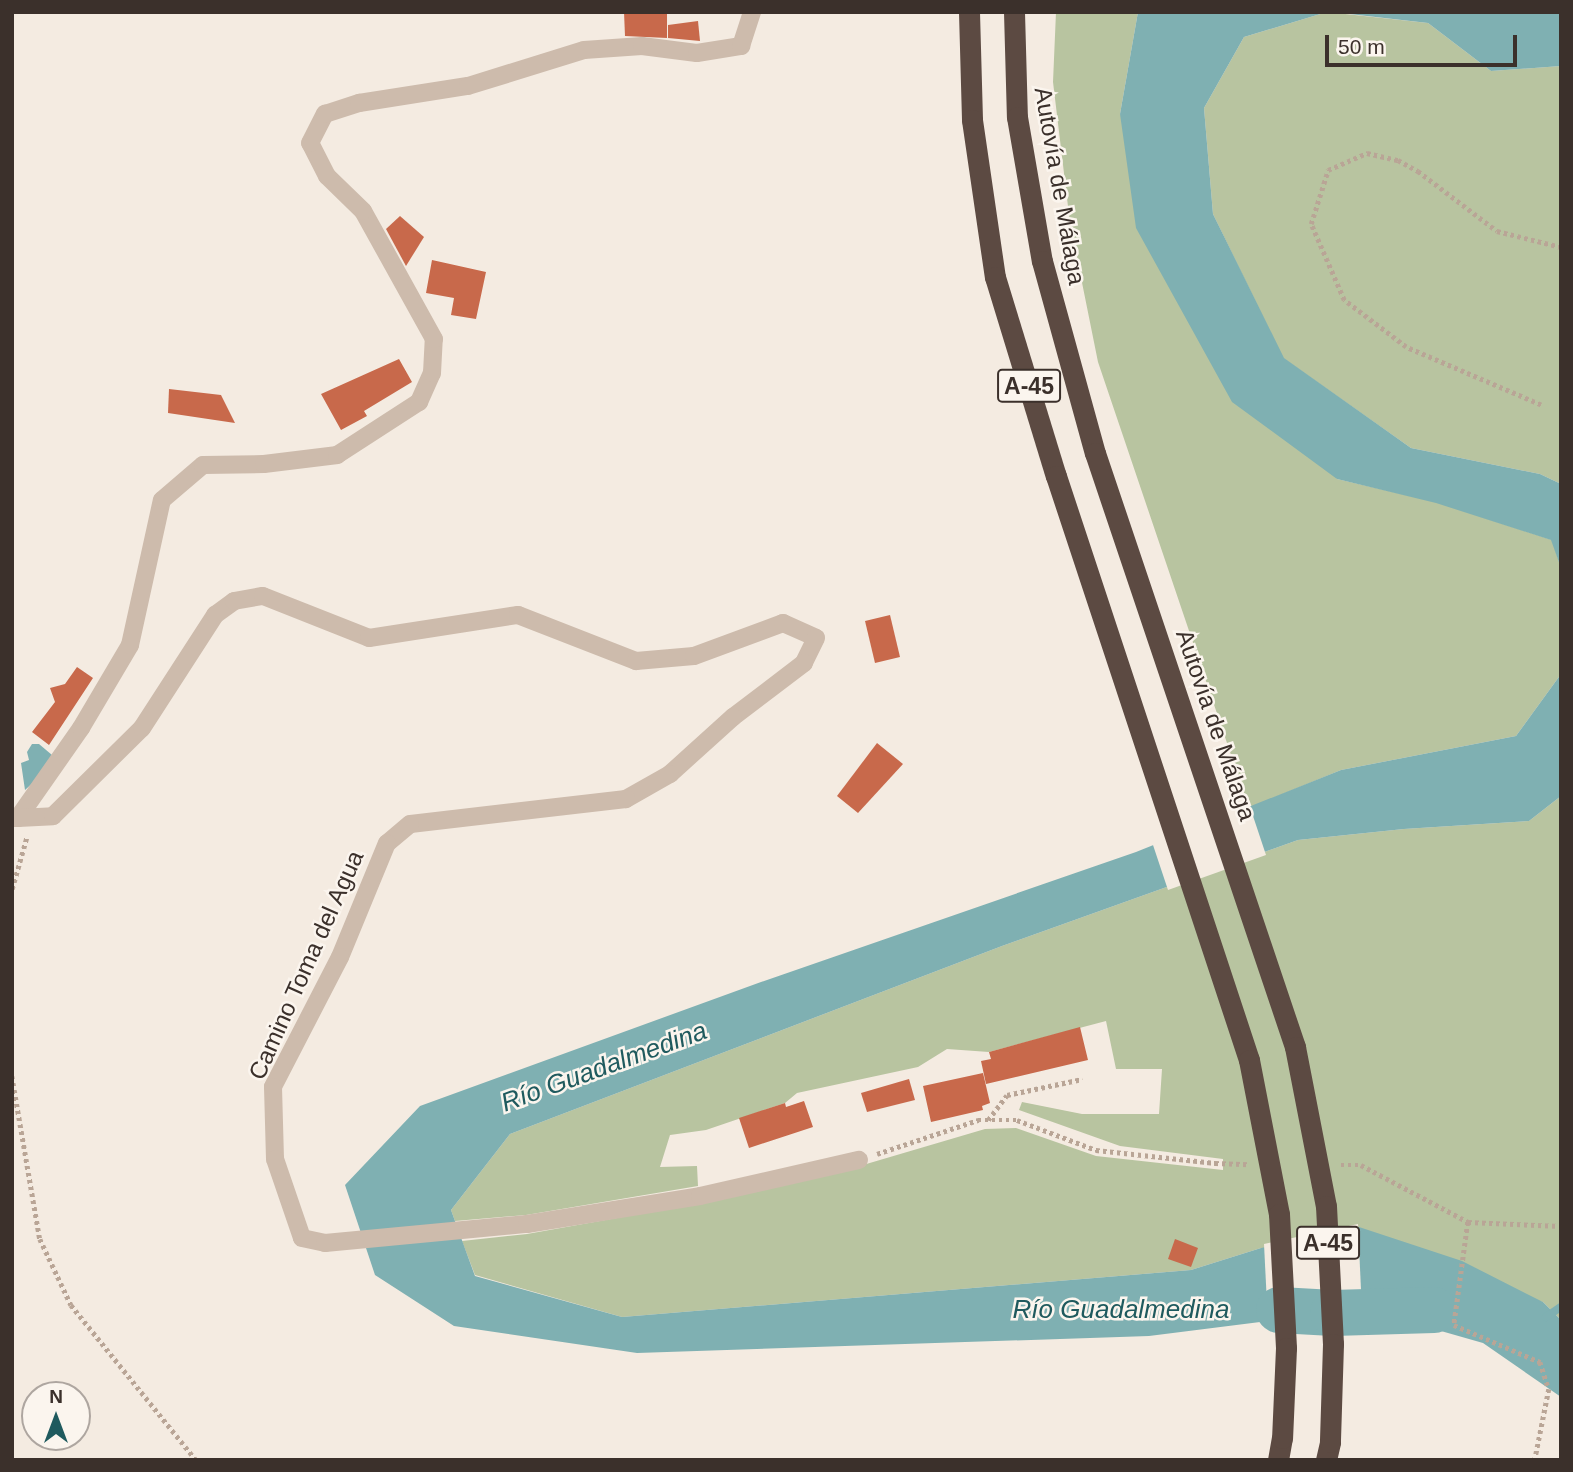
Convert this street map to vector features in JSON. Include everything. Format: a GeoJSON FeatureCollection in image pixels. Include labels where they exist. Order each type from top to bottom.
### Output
{"type":"FeatureCollection","features":[{"type":"Feature","properties":{"kind":"highway","name":"A-45"},"geometry":{"type":"LineString","coordinates":[[969,12],[972,120],[995,277],[1056,476],[1217,956],[1249,1060],[1279,1214],[1286,1348],[1282,1438],[1278,1460]]}},
{"type":"Feature","properties":{"kind":"highway","name":"Autovía de Málaga"},"geometry":{"type":"LineString","coordinates":[[1014,12],[1017,117],[1042,261],[1095,453],[1296,1047],[1326,1206],[1333,1344],[1328,1451]]}},
{"type":"Feature","properties":{"kind":"street"},"geometry":{"type":"LineString","coordinates":[[15,818],[82,728],[130,645],[162,500],[203,465],[264,464],[337,455],[419,402],[432,373],[434,339],[363,211],[327,176],[310,144],[325,114],[359,103],[468,86],[584,50],[642,46],[697,53],[741,46],[752,12]]}},
{"type":"Feature","properties":{"kind":"street","name":"Camino Toma del Agua"},"geometry":{"type":"LineString","coordinates":[[15,818],[53,816],[142,728],[215,615],[234,601],[263,596],[369,638],[518,614],[636,660],[694,656],[783,624],[816,638],[804,663],[733,717],[670,774],[626,799],[410,824],[387,843],[340,957],[273,1087],[275,1159],[302,1238],[325,1243],[527,1224],[700,1196],[859,1160]]}},
{"type":"Feature","properties":{"kind":"path"},"geometry":{"type":"LineString","coordinates":[[1541,405],[1406,347],[1344,300],[1311,224],[1328,170],[1367,153],[1398,160],[1418,171],[1497,231],[1561,247]]}},
{"type":"Feature","properties":{"kind":"path"},"geometry":{"type":"LineString","coordinates":[[12,889],[28,839],[15,818]]}},
{"type":"Feature","properties":{"kind":"path"},"geometry":{"type":"LineString","coordinates":[[12,1076],[40,1239],[71,1305],[196,1460]]}},
{"type":"Feature","properties":{"kind":"path"},"geometry":{"type":"LineString","coordinates":[[987,1121],[1007,1095],[1082,1079]]}},
{"type":"Feature","properties":{"kind":"path"},"geometry":{"type":"LineString","coordinates":[[859,1160],[978,1120],[1017,1121],[1096,1150],[1215,1163],[1255,1164]]}},
{"type":"Feature","properties":{"kind":"path"},"geometry":{"type":"LineString","coordinates":[[1334,1164],[1360,1165],[1468,1222],[1561,1226]]}},
{"type":"Feature","properties":{"kind":"path"},"geometry":{"type":"LineString","coordinates":[[1468,1222],[1454,1325],[1540,1362],[1549,1389],[1535,1460]]}},
{"type":"Feature","properties":{"kind":"green space"},"geometry":{"type":"Polygon","coordinates":[[[1056,12],[1138,12],[1120,114],[1337,479],[1436,502],[1552,540],[1561,568],[1561,674],[1516,736],[1341,770],[1249,808],[1098,362],[1070,223],[1053,82],[1056,12]]]}},
{"type":"Feature","properties":{"kind":"green space"},"geometry":{"type":"Polygon","coordinates":[[[1327,12],[1428,23],[1491,71],[1561,66],[1561,484],[1540,474],[1411,448],[1283,358],[1213,214],[1204,108],[1244,37],[1327,12]]]}},
{"type":"Feature","properties":{"kind":"green space"},"geometry":{"type":"Polygon","coordinates":[[[1561,796],[1561,1320],[1543,1302],[1261,1248],[1191,1270],[622,1317],[475,1275],[462,1241],[527,1234],[712,1201],[846,1170],[985,1129],[1016,1128],[1096,1156],[1223,1170],[1223,1159],[1120,1146],[1019,1110],[1022,1102],[1082,1114],[1159,1114],[1162,1069],[1116,1069],[1106,1021],[989,1052],[947,1049],[918,1067],[797,1093],[785,1103],[706,1130],[670,1135],[660,1167],[697,1166],[698,1186],[526,1215],[455,1221],[451,1210],[510,1134],[1002,946],[1298,840],[1404,829],[1529,821],[1561,796]]]}},
{"type":"Feature","properties":{"kind":"water"},"geometry":{"type":"Polygon","coordinates":[[[1138,12],[1327,12],[1244,37],[1204,108],[1213,214],[1284,358],[1411,448],[1540,474],[1561,484],[1561,568],[1551,540],[1436,503],[1337,479],[1232,402],[1136,228],[1120,114],[1138,12]]]}},
{"type":"Feature","properties":{"kind":"water"},"geometry":{"type":"Polygon","coordinates":[[[1332,12],[1561,12],[1561,66],[1491,71],[1428,23],[1332,12]]]}},
{"type":"Feature","properties":{"kind":"water"},"geometry":{"type":"Polygon","coordinates":[[[1561,674],[1561,796],[1529,821],[1404,829],[1298,840],[1002,946],[510,1134],[451,1210],[475,1276],[622,1317],[1191,1270],[1261,1248],[1359,1227],[1462,1261],[1543,1302],[1561,1320],[1561,1397],[1483,1343],[1364,1309],[1149,1336],[637,1353],[454,1326],[375,1275],[345,1185],[420,1106],[761,982],[1136,852],[1341,770],[1516,736],[1561,674]]]}},
{"type":"Feature","properties":{"kind":"water"},"geometry":{"type":"Polygon","coordinates":[[[32,744],[39,744],[52,755],[36,780],[25,790],[21,763],[29,760],[27,752],[32,744]]]}},
{"type":"Feature","properties":{"kind":"pier"},"geometry":{"type":"Polygon","coordinates":[[[1249,804],[1266,855],[1168,890],[1152,842],[1249,804]]]}},
{"type":"Feature","properties":{"kind":"pier"},"geometry":{"type":"Polygon","coordinates":[[[1358,1224],[1362,1312],[1268,1324],[1264,1244],[1358,1224]]]}},
{"type":"Feature","properties":{"kind":"building"},"geometry":{"type":"Polygon","coordinates":[[[624,12],[667,12],[667,38],[625,36],[624,12]]]}},
{"type":"Feature","properties":{"kind":"building"},"geometry":{"type":"Polygon","coordinates":[[[698,21],[700,41],[668,38],[668,25],[698,21]]]}},
{"type":"Feature","properties":{"kind":"building"},"geometry":{"type":"Polygon","coordinates":[[[400,216],[424,237],[406,266],[386,229],[400,216]]]}},
{"type":"Feature","properties":{"kind":"building"},"geometry":{"type":"Polygon","coordinates":[[[432,260],[486,272],[476,319],[451,315],[454,298],[426,293],[432,260]]]}},
{"type":"Feature","properties":{"kind":"building"},"geometry":{"type":"Polygon","coordinates":[[[399,359],[412,382],[364,411],[367,416],[341,430],[321,394],[399,359]]]}},
{"type":"Feature","properties":{"kind":"building"},"geometry":{"type":"Polygon","coordinates":[[[169,389],[221,395],[235,423],[168,413],[169,389]]]}},
{"type":"Feature","properties":{"kind":"building"},"geometry":{"type":"Polygon","coordinates":[[[890,615],[900,657],[875,663],[865,621],[890,615]]]}},
{"type":"Feature","properties":{"kind":"building"},"geometry":{"type":"Polygon","coordinates":[[[77,667],[93,678],[49,745],[32,732],[55,702],[50,688],[65,684],[77,667]]]}},
{"type":"Feature","properties":{"kind":"building"},"geometry":{"type":"Polygon","coordinates":[[[877,743],[903,764],[858,813],[837,796],[877,743]]]}},
{"type":"Feature","properties":{"kind":"building"},"geometry":{"type":"Polygon","coordinates":[[[1080,1027],[1088,1060],[986,1084],[981,1061],[991,1059],[989,1052],[1080,1027]]]}},
{"type":"Feature","properties":{"kind":"building"},"geometry":{"type":"Polygon","coordinates":[[[983,1073],[990,1103],[982,1106],[983,1110],[931,1122],[923,1086],[983,1073]]]}},
{"type":"Feature","properties":{"kind":"building"},"geometry":{"type":"Polygon","coordinates":[[[909,1079],[915,1100],[867,1112],[861,1093],[909,1079]]]}},
{"type":"Feature","properties":{"kind":"building"},"geometry":{"type":"Polygon","coordinates":[[[804,1101],[813,1127],[749,1148],[739,1118],[785,1103],[786,1107],[804,1101]]]}},
{"type":"Feature","properties":{"kind":"building"},"geometry":{"type":"Polygon","coordinates":[[[1175,1239],[1198,1248],[1191,1267],[1168,1259],[1175,1239]]]}},
{"type":"Feature","properties":{"kind":"waterway"},"geometry":{"type":"LineString","coordinates":[[1546,1317],[1561,1307]]}},
{"type":"Feature","properties":{"kind":"waterway","name":"Río Guadalmedina"},"geometry":{"type":"LineString","coordinates":[[1279,1310],[1333,1313],[1434,1310]]}}]}
